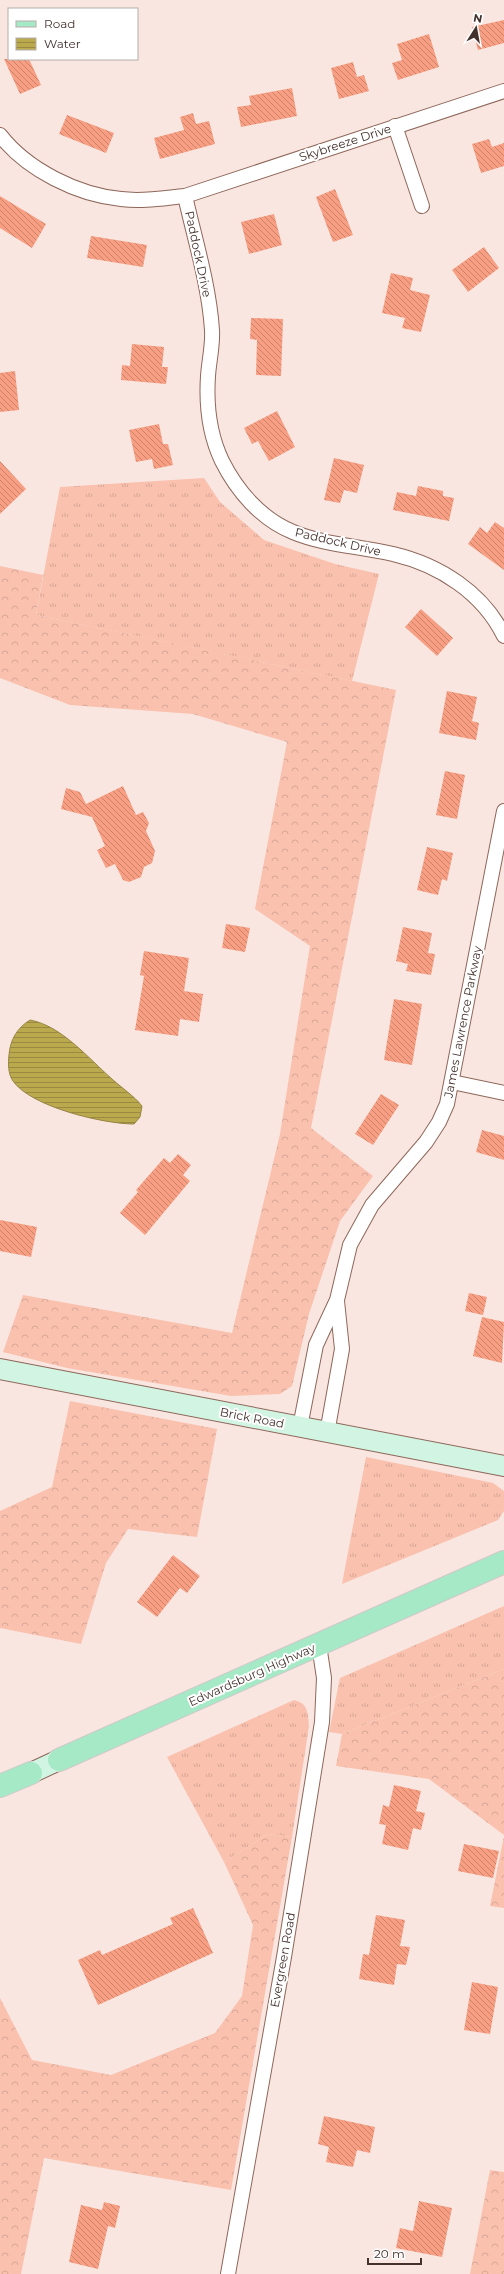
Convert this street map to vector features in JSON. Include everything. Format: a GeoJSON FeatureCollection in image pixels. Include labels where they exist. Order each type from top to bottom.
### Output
{"type":"FeatureCollection","features":[{"type":"Feature","properties":{"kind":"main road","name":"Edwardsburg Highway"},"geometry":{"type":"LineString","coordinates":[[59,1760],[504,1562]]}},
{"type":"Feature","properties":{"kind":"main road","name":"Edwardsburg Highway"},"geometry":{"type":"LineString","coordinates":[[0,1786],[30,1773]]}},
{"type":"Feature","properties":{"kind":"street","name":"Skybreeze Drive"},"geometry":{"type":"LineString","coordinates":[[2,142],[44,172],[71,186],[96,195],[136,200],[185,196],[504,90]]}},
{"type":"Feature","properties":{"kind":"street"},"geometry":{"type":"LineString","coordinates":[[396,126],[422,206]]}},
{"type":"Feature","properties":{"kind":"street","name":"Paddock Drive"},"geometry":{"type":"LineString","coordinates":[[185,196],[212,331],[207,400],[209,420],[214,440],[232,480],[259,511],[293,532],[316,539],[394,554],[421,563],[446,575],[499,615]]}},
{"type":"Feature","properties":{"kind":"street"},"geometry":{"type":"LineString","coordinates":[[499,615],[504,636]]}},
{"type":"Feature","properties":{"kind":"street","name":"James Lawrence Parkway"},"geometry":{"type":"LineString","coordinates":[[300,1428],[316,1344],[337,1300],[350,1245],[359,1226],[372,1206],[426,1142],[439,1122],[452,1082],[504,811]]}},
{"type":"Feature","properties":{"kind":"street"},"geometry":{"type":"LineString","coordinates":[[452,1082],[504,1092]]}},
{"type":"Feature","properties":{"kind":"street","name":"James Lawrence Parkway"},"geometry":{"type":"LineString","coordinates":[[328,1433],[342,1349],[337,1300]]}},
{"type":"Feature","properties":{"kind":"street","name":"Brick Road"},"geometry":{"type":"LineString","coordinates":[[0,1369],[300,1428],[504,1466]]}},
{"type":"Feature","properties":{"kind":"street","name":"Evergreen Road"},"geometry":{"type":"LineString","coordinates":[[228,2274],[283,1965],[322,1722],[324,1678],[319,1645]]}},
{"type":"Feature","properties":{"kind":"street","name":"Edwardsburg Highway"},"geometry":{"type":"LineString","coordinates":[[30,1773],[59,1760]]}},
{"type":"Feature","properties":{"kind":"green space"},"geometry":{"type":"Polygon","coordinates":[[[204,478],[220,502],[264,540],[335,564],[379,574],[352,681],[36,615],[60,487],[204,478]]]}},
{"type":"Feature","properties":{"kind":"green space"},"geometry":{"type":"Polygon","coordinates":[[[0,566],[43,575],[36,615],[396,690],[311,1128],[373,1176],[340,1221],[309,1314],[292,1386],[280,1394],[231,1396],[67,1368],[3,1352],[23,1295],[232,1333],[280,1134],[310,946],[255,909],[287,742],[193,714],[70,705],[0,678],[0,566]]]}},
{"type":"Feature","properties":{"kind":"green space"},"geometry":{"type":"Polygon","coordinates":[[[70,1401],[217,1429],[197,1537],[128,1529],[106,1563],[81,1644],[0,1628],[0,1511],[52,1487],[70,1401]]]}},
{"type":"Feature","properties":{"kind":"green space"},"geometry":{"type":"Polygon","coordinates":[[[366,1457],[493,1483],[504,1491],[504,1511],[498,1520],[342,1584],[366,1457]]]}},
{"type":"Feature","properties":{"kind":"green space"},"geometry":{"type":"Polygon","coordinates":[[[504,1606],[504,1669],[342,1734],[329,1732],[340,1678],[504,1606]]]}},
{"type":"Feature","properties":{"kind":"green space"},"geometry":{"type":"Polygon","coordinates":[[[504,1669],[504,1835],[429,1779],[336,1766],[342,1734],[504,1669]]]}},
{"type":"Feature","properties":{"kind":"green space"},"geometry":{"type":"Polygon","coordinates":[[[294,1700],[299,1701],[305,1706],[308,1713],[309,1726],[292,1837],[268,1834],[224,1862],[167,1757],[294,1700]]]}},
{"type":"Feature","properties":{"kind":"green space"},"geometry":{"type":"Polygon","coordinates":[[[268,1834],[292,1837],[231,2190],[44,2158],[21,2274],[0,2274],[0,1998],[32,2060],[111,2075],[215,2033],[242,1996],[253,1925],[224,1862],[268,1834]]]}},
{"type":"Feature","properties":{"kind":"green space"},"geometry":{"type":"Polygon","coordinates":[[[504,1836],[504,1908],[490,1906],[504,1836]]]}},
{"type":"Feature","properties":{"kind":"green space"},"geometry":{"type":"Polygon","coordinates":[[[490,2170],[504,2172],[504,2274],[470,2274],[490,2170]]]}},
{"type":"Feature","properties":{"kind":"water"},"geometry":{"type":"Polygon","coordinates":[[[30,1020],[42,1023],[64,1036],[142,1106],[140,1117],[134,1124],[105,1121],[51,1106],[35,1099],[22,1090],[13,1081],[9,1072],[9,1055],[11,1044],[21,1027],[30,1020]]]}},
{"type":"Feature","properties":{"kind":"building"},"geometry":{"type":"Polygon","coordinates":[[[504,20],[504,43],[478,50],[472,27],[504,20]]]}},
{"type":"Feature","properties":{"kind":"building"},"geometry":{"type":"Polygon","coordinates":[[[429,34],[439,67],[398,80],[392,63],[402,60],[397,44],[429,34]]]}},
{"type":"Feature","properties":{"kind":"building"},"geometry":{"type":"Polygon","coordinates":[[[4,59],[29,60],[41,85],[20,94],[4,59]]]}},
{"type":"Feature","properties":{"kind":"building"},"geometry":{"type":"Polygon","coordinates":[[[353,62],[357,77],[364,75],[369,91],[339,99],[331,68],[353,62]]]}},
{"type":"Feature","properties":{"kind":"building"},"geometry":{"type":"Polygon","coordinates":[[[292,88],[297,116],[241,127],[237,107],[251,105],[249,96],[292,88]]]}},
{"type":"Feature","properties":{"kind":"building"},"geometry":{"type":"Polygon","coordinates":[[[193,113],[196,124],[209,121],[215,144],[160,159],[154,138],[184,130],[180,117],[193,113]]]}},
{"type":"Feature","properties":{"kind":"building"},"geometry":{"type":"Polygon","coordinates":[[[67,115],[114,133],[106,153],[59,134],[67,115]]]}},
{"type":"Feature","properties":{"kind":"building"},"geometry":{"type":"Polygon","coordinates":[[[489,139],[492,147],[504,143],[504,166],[481,173],[472,144],[489,139]]]}},
{"type":"Feature","properties":{"kind":"building"},"geometry":{"type":"Polygon","coordinates":[[[335,189],[353,235],[333,242],[316,197],[335,189]]]}},
{"type":"Feature","properties":{"kind":"building"},"geometry":{"type":"Polygon","coordinates":[[[0,196],[46,224],[32,248],[0,228],[0,196]]]}},
{"type":"Feature","properties":{"kind":"building"},"geometry":{"type":"Polygon","coordinates":[[[274,214],[282,245],[249,254],[241,222],[274,214]]]}},
{"type":"Feature","properties":{"kind":"building"},"geometry":{"type":"Polygon","coordinates":[[[91,236],[147,245],[143,267],[87,258],[91,236]]]}},
{"type":"Feature","properties":{"kind":"building"},"geometry":{"type":"Polygon","coordinates":[[[484,247],[499,268],[468,292],[452,270],[484,247]]]}},
{"type":"Feature","properties":{"kind":"building"},"geometry":{"type":"Polygon","coordinates":[[[391,273],[413,278],[410,290],[430,295],[421,332],[402,328],[405,318],[382,313],[391,273]]]}},
{"type":"Feature","properties":{"kind":"building"},"geometry":{"type":"Polygon","coordinates":[[[251,318],[283,319],[281,376],[256,375],[257,340],[250,339],[251,318]]]}},
{"type":"Feature","properties":{"kind":"building"},"geometry":{"type":"Polygon","coordinates":[[[132,344],[164,347],[162,367],[168,367],[166,384],[121,380],[122,365],[130,366],[132,344]]]}},
{"type":"Feature","properties":{"kind":"building"},"geometry":{"type":"Polygon","coordinates":[[[15,371],[19,410],[0,412],[0,373],[15,371]]]}},
{"type":"Feature","properties":{"kind":"building"},"geometry":{"type":"Polygon","coordinates":[[[277,411],[295,447],[269,461],[258,441],[252,444],[244,428],[277,411]]]}},
{"type":"Feature","properties":{"kind":"building"},"geometry":{"type":"Polygon","coordinates":[[[159,424],[163,444],[168,444],[173,465],[154,469],[152,459],[136,462],[129,430],[159,424]]]}},
{"type":"Feature","properties":{"kind":"building"},"geometry":{"type":"Polygon","coordinates":[[[334,458],[364,465],[357,493],[344,490],[340,503],[324,500],[334,458]]]}},
{"type":"Feature","properties":{"kind":"building"},"geometry":{"type":"Polygon","coordinates":[[[0,461],[26,489],[0,514],[0,461]]]}},
{"type":"Feature","properties":{"kind":"building"},"geometry":{"type":"Polygon","coordinates":[[[418,486],[443,491],[443,496],[454,498],[449,521],[393,510],[397,492],[416,496],[418,486]]]}},
{"type":"Feature","properties":{"kind":"building"},"geometry":{"type":"Polygon","coordinates":[[[495,522],[504,528],[504,570],[468,544],[480,527],[487,533],[495,522]]]}},
{"type":"Feature","properties":{"kind":"building"},"geometry":{"type":"Polygon","coordinates":[[[421,609],[453,638],[437,656],[405,627],[421,609]]]}},
{"type":"Feature","properties":{"kind":"building"},"geometry":{"type":"Polygon","coordinates":[[[447,691],[477,697],[472,721],[479,723],[476,740],[439,733],[447,691]]]}},
{"type":"Feature","properties":{"kind":"building"},"geometry":{"type":"Polygon","coordinates":[[[445,771],[465,775],[457,819],[436,815],[445,771]]]}},
{"type":"Feature","properties":{"kind":"building"},"geometry":{"type":"Polygon","coordinates":[[[123,786],[136,815],[143,812],[149,823],[146,831],[155,851],[152,863],[144,867],[141,877],[129,882],[123,880],[115,864],[106,868],[97,850],[105,846],[92,817],[61,809],[66,788],[80,792],[86,804],[123,786]]]}},
{"type":"Feature","properties":{"kind":"building"},"geometry":{"type":"Polygon","coordinates":[[[427,847],[453,853],[447,881],[442,879],[438,895],[417,890],[427,847]]]}},
{"type":"Feature","properties":{"kind":"building"},"geometry":{"type":"Polygon","coordinates":[[[226,924],[250,928],[245,952],[222,948],[226,924]]]}},
{"type":"Feature","properties":{"kind":"building"},"geometry":{"type":"Polygon","coordinates":[[[403,927],[432,933],[428,953],[435,954],[431,975],[406,971],[408,964],[396,961],[403,927]]]}},
{"type":"Feature","properties":{"kind":"building"},"geometry":{"type":"Polygon","coordinates":[[[144,951],[189,958],[184,991],[203,994],[199,1022],[180,1019],[178,1036],[135,1030],[144,976],[140,975],[144,951]]]}},
{"type":"Feature","properties":{"kind":"building"},"geometry":{"type":"Polygon","coordinates":[[[394,999],[422,1004],[412,1065],[384,1060],[394,999]]]}},
{"type":"Feature","properties":{"kind":"building"},"geometry":{"type":"Polygon","coordinates":[[[381,1094],[399,1105],[373,1145],[355,1134],[381,1094]]]}},
{"type":"Feature","properties":{"kind":"building"},"geometry":{"type":"Polygon","coordinates":[[[482,1130],[504,1136],[504,1160],[476,1152],[482,1130]]]}},
{"type":"Feature","properties":{"kind":"building"},"geometry":{"type":"Polygon","coordinates":[[[178,1154],[191,1165],[183,1175],[190,1181],[145,1235],[120,1213],[138,1192],[136,1190],[164,1158],[170,1163],[178,1154]]]}},
{"type":"Feature","properties":{"kind":"building"},"geometry":{"type":"Polygon","coordinates":[[[0,1220],[37,1227],[31,1257],[0,1251],[0,1220]]]}},
{"type":"Feature","properties":{"kind":"building"},"geometry":{"type":"Polygon","coordinates":[[[469,1293],[487,1297],[483,1315],[465,1311],[469,1293]]]}},
{"type":"Feature","properties":{"kind":"building"},"geometry":{"type":"Polygon","coordinates":[[[482,1317],[504,1322],[502,1363],[473,1356],[482,1317]]]}},
{"type":"Feature","properties":{"kind":"building"},"geometry":{"type":"Polygon","coordinates":[[[173,1555],[200,1576],[187,1593],[180,1588],[157,1617],[137,1602],[173,1555]]]}},
{"type":"Feature","properties":{"kind":"building"},"geometry":{"type":"Polygon","coordinates":[[[394,1785],[421,1791],[416,1811],[425,1813],[421,1830],[413,1828],[408,1850],[382,1844],[386,1825],[379,1824],[383,1805],[389,1807],[394,1785]]]}},
{"type":"Feature","properties":{"kind":"building"},"geometry":{"type":"Polygon","coordinates":[[[464,1844],[499,1851],[493,1878],[458,1871],[464,1844]]]}},
{"type":"Feature","properties":{"kind":"building"},"geometry":{"type":"Polygon","coordinates":[[[193,1908],[213,1953],[98,2005],[78,1960],[100,1950],[102,1955],[173,1924],[170,1918],[193,1908]]]}},
{"type":"Feature","properties":{"kind":"building"},"geometry":{"type":"Polygon","coordinates":[[[376,1915],[405,1920],[400,1946],[410,1947],[406,1965],[397,1964],[394,1985],[359,1979],[363,1954],[369,1955],[376,1915]]]}},
{"type":"Feature","properties":{"kind":"building"},"geometry":{"type":"Polygon","coordinates":[[[472,1982],[498,1987],[490,2034],[464,2030],[472,1982]]]}},
{"type":"Feature","properties":{"kind":"building"},"geometry":{"type":"Polygon","coordinates":[[[324,2116],[375,2127],[370,2153],[357,2150],[353,2167],[326,2162],[329,2147],[318,2144],[324,2116]]]}},
{"type":"Feature","properties":{"kind":"building"},"geometry":{"type":"Polygon","coordinates":[[[419,2201],[452,2208],[442,2257],[396,2248],[400,2228],[413,2231],[419,2201]]]}},
{"type":"Feature","properties":{"kind":"building"},"geometry":{"type":"Polygon","coordinates":[[[104,2202],[120,2206],[115,2228],[108,2226],[98,2269],[69,2262],[81,2205],[102,2210],[104,2202]]]}}]}
